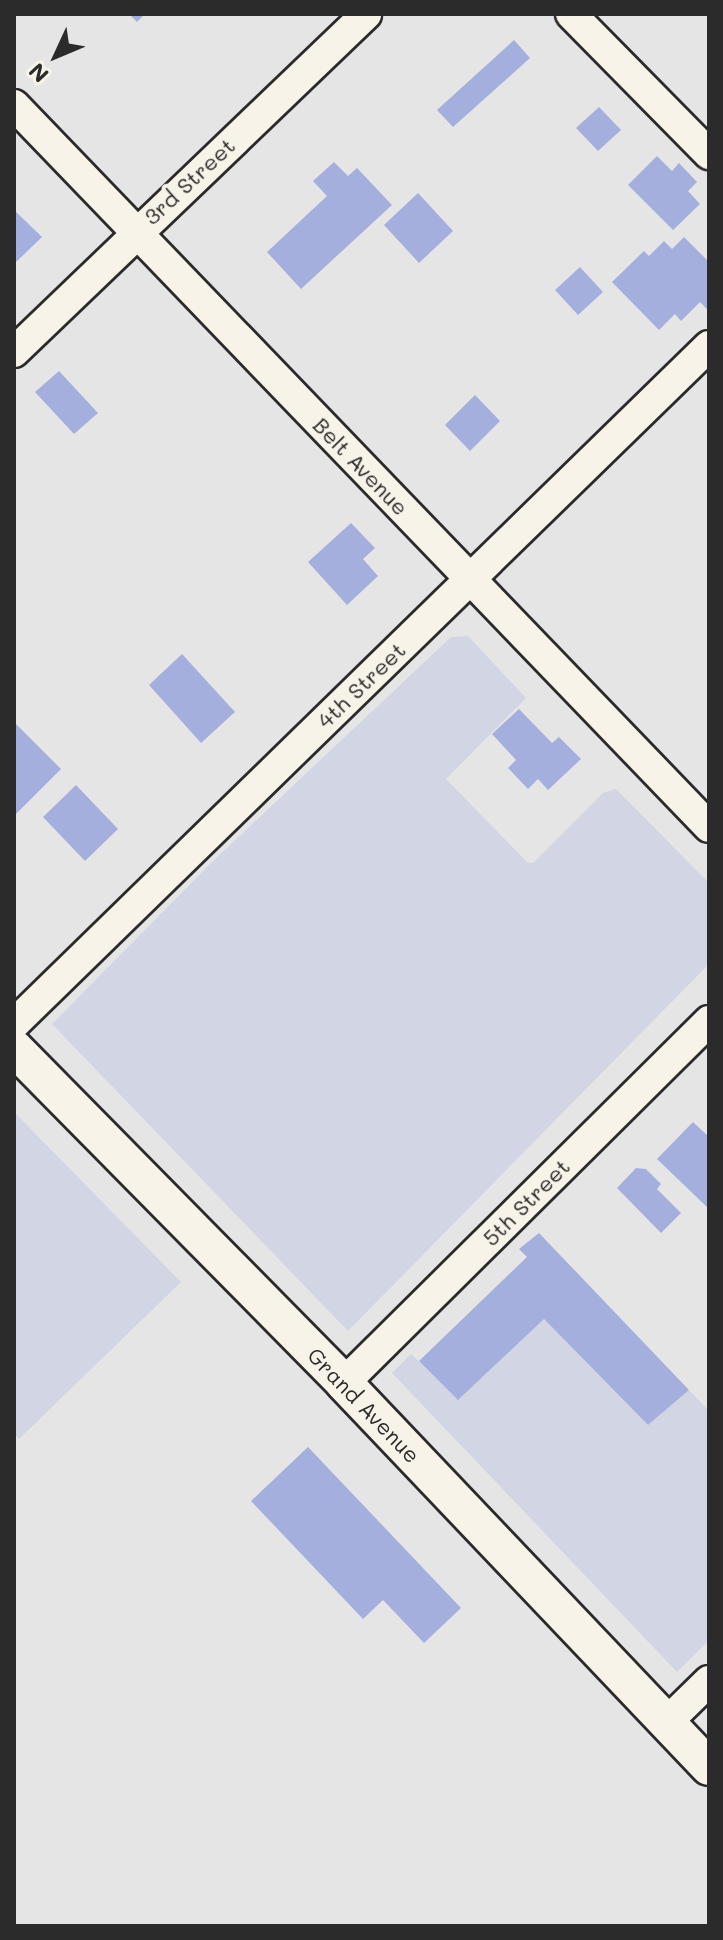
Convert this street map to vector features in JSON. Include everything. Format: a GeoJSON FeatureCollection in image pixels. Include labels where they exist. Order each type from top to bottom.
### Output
{"type":"FeatureCollection","features":[{"type":"Feature","properties":{"kind":"street","name":"3rd Street"},"geometry":{"type":"LineString","coordinates":[[14,352],[136,231],[366,14]]}},
{"type":"Feature","properties":{"kind":"street"},"geometry":{"type":"LineString","coordinates":[[571,14],[709,154]]}},
{"type":"Feature","properties":{"kind":"street","name":"Belt Avenue"},"geometry":{"type":"LineString","coordinates":[[14,105],[709,827]]}},
{"type":"Feature","properties":{"kind":"street","name":"4th Street"},"geometry":{"type":"LineString","coordinates":[[14,1024],[709,346]]}},
{"type":"Feature","properties":{"kind":"street","name":"5th Street"},"geometry":{"type":"LineString","coordinates":[[344,1383],[709,1021]]}},
{"type":"Feature","properties":{"kind":"street","name":"Grand Avenue"},"geometry":{"type":"LineString","coordinates":[[14,1048],[344,1383],[709,1767]]}},
{"type":"Feature","properties":{"kind":"street"},"geometry":{"type":"LineString","coordinates":[[666,1723],[709,1681]]}},
{"type":"Feature","properties":{"kind":"shaded area"},"geometry":{"type":"Polygon","coordinates":[[[468,636],[526,698],[446,779],[527,862],[533,863],[603,793],[616,789],[709,883],[709,964],[348,1331],[52,1024],[211,863],[451,637],[468,636]]]}},
{"type":"Feature","properties":{"kind":"shaded area"},"geometry":{"type":"Polygon","coordinates":[[[14,1112],[181,1282],[19,1439],[14,1434],[14,1112]]]}},
{"type":"Feature","properties":{"kind":"shaded area"},"geometry":{"type":"Polygon","coordinates":[[[544,1319],[648,1425],[689,1390],[709,1411],[709,1640],[677,1672],[392,1373],[411,1354],[459,1399],[544,1319]]]}},
{"type":"Feature","properties":{"kind":"building"},"geometry":{"type":"Polygon","coordinates":[[[129,14],[145,14],[137,22],[129,14]]]}},
{"type":"Feature","properties":{"kind":"building"},"geometry":{"type":"Polygon","coordinates":[[[514,40],[530,58],[453,127],[437,110],[514,40]]]}},
{"type":"Feature","properties":{"kind":"building"},"geometry":{"type":"Polygon","coordinates":[[[599,107],[621,130],[598,151],[576,128],[599,107]]]}},
{"type":"Feature","properties":{"kind":"building"},"geometry":{"type":"Polygon","coordinates":[[[657,156],[672,171],[679,163],[697,182],[688,191],[700,204],[673,230],[628,185],[657,156]]]}},
{"type":"Feature","properties":{"kind":"building"},"geometry":{"type":"Polygon","coordinates":[[[334,162],[348,176],[357,168],[392,205],[301,289],[267,252],[327,196],[313,181],[334,162]]]}},
{"type":"Feature","properties":{"kind":"building"},"geometry":{"type":"Polygon","coordinates":[[[418,193],[453,231],[419,263],[384,225],[418,193]]]}},
{"type":"Feature","properties":{"kind":"building"},"geometry":{"type":"Polygon","coordinates":[[[14,210],[42,237],[14,264],[14,210]]]}},
{"type":"Feature","properties":{"kind":"building"},"geometry":{"type":"Polygon","coordinates":[[[684,237],[709,262],[709,311],[700,302],[681,321],[675,314],[659,330],[612,282],[644,251],[649,256],[664,241],[672,249],[684,237]]]}},
{"type":"Feature","properties":{"kind":"building"},"geometry":{"type":"Polygon","coordinates":[[[580,267],[603,292],[578,315],[555,290],[580,267]]]}},
{"type":"Feature","properties":{"kind":"building"},"geometry":{"type":"Polygon","coordinates":[[[59,371],[98,413],[74,434],[35,392],[59,371]]]}},
{"type":"Feature","properties":{"kind":"building"},"geometry":{"type":"Polygon","coordinates":[[[475,395],[500,421],[470,451],[445,425],[475,395]]]}},
{"type":"Feature","properties":{"kind":"building"},"geometry":{"type":"Polygon","coordinates":[[[351,523],[375,548],[363,559],[378,576],[347,605],[308,562],[351,523]]]}},
{"type":"Feature","properties":{"kind":"building"},"geometry":{"type":"Polygon","coordinates":[[[182,654],[235,712],[201,743],[149,685],[182,654]]]}},
{"type":"Feature","properties":{"kind":"building"},"geometry":{"type":"Polygon","coordinates":[[[519,709],[552,743],[559,737],[581,759],[548,790],[538,779],[528,789],[508,768],[516,760],[492,734],[519,709]]]}},
{"type":"Feature","properties":{"kind":"building"},"geometry":{"type":"Polygon","coordinates":[[[14,722],[61,769],[14,816],[14,722]]]}},
{"type":"Feature","properties":{"kind":"building"},"geometry":{"type":"Polygon","coordinates":[[[76,785],[118,829],[85,861],[43,817],[76,785]]]}},
{"type":"Feature","properties":{"kind":"building"},"geometry":{"type":"Polygon","coordinates":[[[693,1122],[709,1137],[709,1209],[657,1159],[693,1122]]]}},
{"type":"Feature","properties":{"kind":"building"},"geometry":{"type":"Polygon","coordinates":[[[636,1168],[646,1169],[661,1184],[657,1189],[681,1213],[661,1233],[617,1188],[636,1168]]]}},
{"type":"Feature","properties":{"kind":"building"},"geometry":{"type":"Polygon","coordinates":[[[539,1233],[689,1390],[648,1425],[544,1319],[458,1400],[419,1361],[527,1257],[519,1249],[539,1233]]]}},
{"type":"Feature","properties":{"kind":"building"},"geometry":{"type":"Polygon","coordinates":[[[308,1447],[461,1608],[424,1643],[383,1600],[363,1619],[251,1501],[308,1447]]]}}]}
